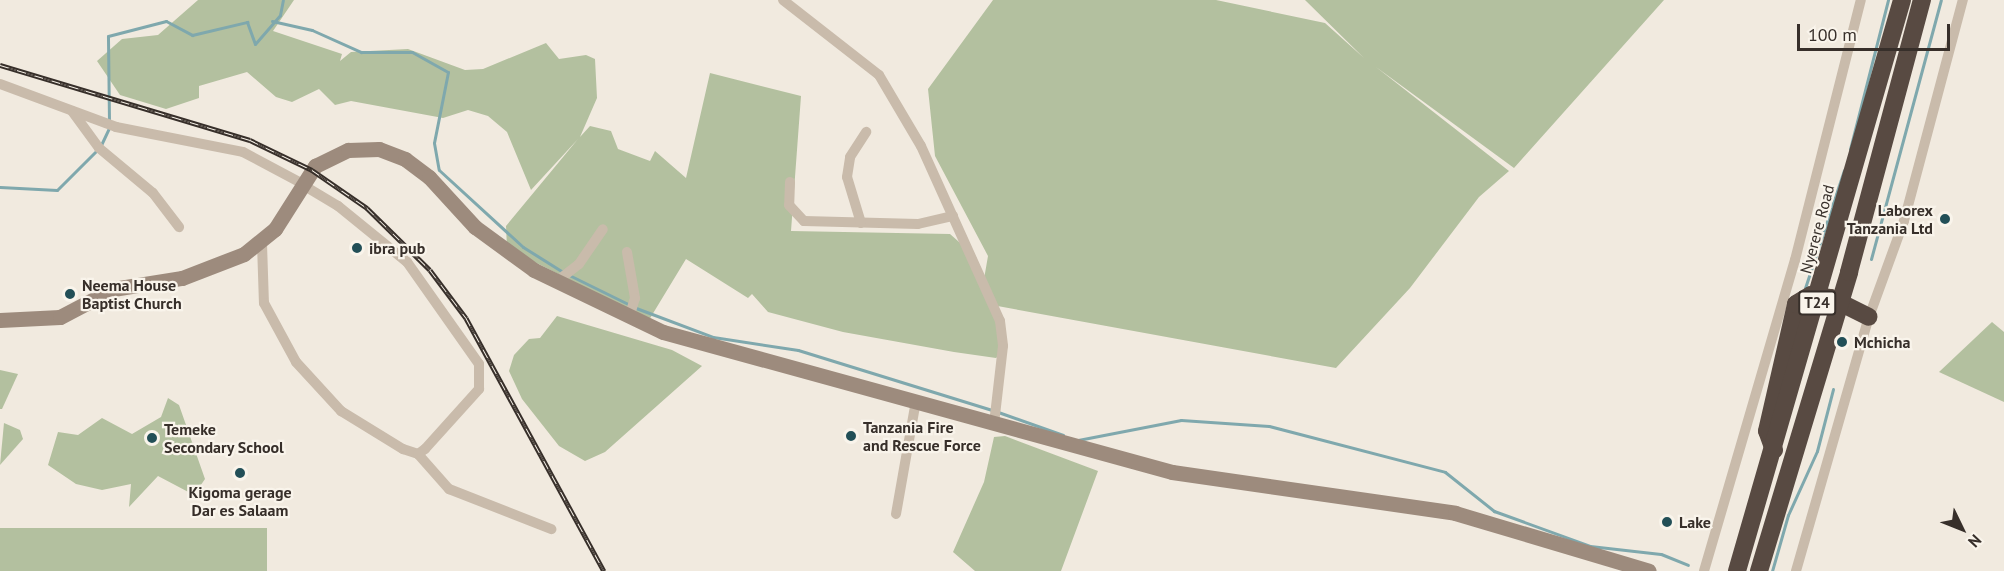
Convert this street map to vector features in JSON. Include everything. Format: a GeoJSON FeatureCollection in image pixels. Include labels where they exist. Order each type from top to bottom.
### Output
{"type":"FeatureCollection","features":[{"type":"Feature","properties":{"kind":"highway","name":"Nyerere Road"},"geometry":{"type":"LineString","coordinates":[[1737,571],[1819,296],[1902,0]]}},
{"type":"Feature","properties":{"kind":"highway","name":"T24"},"geometry":{"type":"LineString","coordinates":[[1760,571],[1840,302],[1922,0]]}},
{"type":"Feature","properties":{"kind":"highway"},"geometry":{"type":"LineString","coordinates":[[1819,296],[1840,302],[1869,317]]}},
{"type":"Feature","properties":{"kind":"street"},"geometry":{"type":"LineString","coordinates":[[783,0],[879,75],[954,216],[1000,321],[1004,346],[994,424]]}},
{"type":"Feature","properties":{"kind":"street"},"geometry":{"type":"LineString","coordinates":[[1704,571],[1796,260],[1861,0]]}},
{"type":"Feature","properties":{"kind":"street"},"geometry":{"type":"LineString","coordinates":[[1796,571],[1869,317],[1904,221],[1963,0]]}},
{"type":"Feature","properties":{"kind":"street"},"geometry":{"type":"LineString","coordinates":[[0,84],[116,127],[243,152],[338,206],[407,262],[479,364],[479,389],[418,453]]}},
{"type":"Feature","properties":{"kind":"street"},"geometry":{"type":"LineString","coordinates":[[72,111],[99,148],[153,193],[179,228]]}},
{"type":"Feature","properties":{"kind":"street"},"geometry":{"type":"LineString","coordinates":[[861,224],[847,177],[850,157],[866,132]]}},
{"type":"Feature","properties":{"kind":"street"},"geometry":{"type":"LineString","coordinates":[[0,320],[60,317],[113,289],[182,278],[262,244],[306,187],[315,166],[348,150],[379,149],[405,159],[491,241],[556,282],[629,318],[695,342],[994,424],[1226,484],[1455,513],[1648,571]]}},
{"type":"Feature","properties":{"kind":"street"},"geometry":{"type":"LineString","coordinates":[[790,182],[789,205],[804,221],[918,224],[954,216]]}},
{"type":"Feature","properties":{"kind":"street"},"geometry":{"type":"LineString","coordinates":[[556,282],[579,264],[603,229]]}},
{"type":"Feature","properties":{"kind":"street"},"geometry":{"type":"LineString","coordinates":[[262,244],[264,303],[296,362],[340,411],[418,453],[449,489],[465,498],[551,530]]}},
{"type":"Feature","properties":{"kind":"street"},"geometry":{"type":"LineString","coordinates":[[627,252],[635,298],[629,318]]}},
{"type":"Feature","properties":{"kind":"street"},"geometry":{"type":"LineString","coordinates":[[896,514],[916,401]]}},
{"type":"Feature","properties":{"kind":"green space"},"geometry":{"type":"Polygon","coordinates":[[[198,0],[294,0],[273,31],[342,54],[340,61],[351,52],[408,49],[465,70],[483,69],[546,43],[559,59],[586,55],[595,59],[597,98],[580,137],[590,126],[611,131],[618,149],[650,161],[655,151],[686,178],[710,73],[801,96],[791,231],[950,234],[976,257],[984,279],[988,256],[935,156],[928,89],[993,0],[1216,0],[1325,23],[1364,58],[1305,0],[1664,0],[1514,168],[1376,67],[1509,171],[1479,197],[1410,288],[1336,368],[992,305],[1006,349],[996,358],[954,352],[843,332],[768,312],[752,294],[748,298],[686,259],[649,320],[507,248],[506,226],[578,139],[531,190],[507,132],[488,116],[468,110],[443,118],[351,101],[335,105],[319,89],[292,102],[276,97],[247,72],[199,86],[199,98],[166,109],[120,95],[97,61],[122,39],[158,35],[198,0]]]}},
{"type":"Feature","properties":{"kind":"green space"},"geometry":{"type":"Polygon","coordinates":[[[557,316],[672,350],[702,366],[605,452],[585,461],[559,446],[522,399],[509,371],[514,355],[529,339],[540,338],[557,316]]]}},
{"type":"Feature","properties":{"kind":"green space"},"geometry":{"type":"Polygon","coordinates":[[[1992,322],[2004,332],[2004,402],[1939,372],[1992,322]]]}},
{"type":"Feature","properties":{"kind":"green space"},"geometry":{"type":"Polygon","coordinates":[[[0,370],[18,374],[2,409],[0,409],[0,370]]]}},
{"type":"Feature","properties":{"kind":"green space"},"geometry":{"type":"Polygon","coordinates":[[[168,398],[179,405],[205,479],[194,495],[158,476],[129,507],[131,484],[102,490],[76,484],[48,465],[58,432],[78,435],[102,418],[132,434],[161,417],[168,398]]]}},
{"type":"Feature","properties":{"kind":"green space"},"geometry":{"type":"Polygon","coordinates":[[[4,423],[20,430],[23,439],[0,465],[4,423]]]}},
{"type":"Feature","properties":{"kind":"green space"},"geometry":{"type":"Polygon","coordinates":[[[1005,436],[1098,471],[1061,571],[975,571],[953,552],[984,482],[994,437],[1005,436]]]}},
{"type":"Feature","properties":{"kind":"green space"},"geometry":{"type":"Polygon","coordinates":[[[0,528],[267,528],[267,571],[0,571],[0,528]]]}},
{"type":"Feature","properties":{"kind":"waterway"},"geometry":{"type":"LineString","coordinates":[[109,121],[108,36],[166,21],[192,35],[247,22],[255,44],[280,15],[283,0]]}},
{"type":"Feature","properties":{"kind":"waterway"},"geometry":{"type":"LineString","coordinates":[[1850,149],[1888,0]]}},
{"type":"Feature","properties":{"kind":"waterway"},"geometry":{"type":"LineString","coordinates":[[1871,259],[1941,0]]}},
{"type":"Feature","properties":{"kind":"waterway"},"geometry":{"type":"LineString","coordinates":[[272,21],[312,30],[361,52],[412,52],[448,72],[434,143],[439,170],[523,247],[563,272]]}},
{"type":"Feature","properties":{"kind":"waterway"},"geometry":{"type":"LineString","coordinates":[[101,145],[109,128]]}},
{"type":"Feature","properties":{"kind":"waterway"},"geometry":{"type":"LineString","coordinates":[[0,187],[57,190],[97,150]]}},
{"type":"Feature","properties":{"kind":"waterway"},"geometry":{"type":"LineString","coordinates":[[1805,288],[1844,170]]}},
{"type":"Feature","properties":{"kind":"waterway"},"geometry":{"type":"LineString","coordinates":[[569,275],[630,305]]}},
{"type":"Feature","properties":{"kind":"waterway"},"geometry":{"type":"LineString","coordinates":[[636,308],[713,337],[798,350],[992,410]]}},
{"type":"Feature","properties":{"kind":"waterway"},"geometry":{"type":"LineString","coordinates":[[1772,571],[1788,515],[1817,451],[1833,389]]}},
{"type":"Feature","properties":{"kind":"waterway"},"geometry":{"type":"LineString","coordinates":[[998,412],[1063,435]]}},
{"type":"Feature","properties":{"kind":"waterway"},"geometry":{"type":"LineString","coordinates":[[1078,440],[1181,420],[1269,426],[1445,472],[1494,511],[1590,546],[1661,554],[1688,565]]}},
{"type":"Feature","properties":{"kind":"railway"},"geometry":{"type":"LineString","coordinates":[[0,65],[250,140],[312,170],[367,208],[430,270],[466,318],[604,571]]}},
{"type":"Feature","properties":{"kind":"place","name":"Laborex Tanzania Ltd"},"geometry":{"type":"Point","coordinates":[1945,219]}},
{"type":"Feature","properties":{"kind":"place","name":"ibra pub"},"geometry":{"type":"Point","coordinates":[357,248]}},
{"type":"Feature","properties":{"kind":"place","name":"Neema House Baptist Church"},"geometry":{"type":"Point","coordinates":[70,294]}},
{"type":"Feature","properties":{"kind":"place","name":"Mchicha"},"geometry":{"type":"Point","coordinates":[1842,342]}},
{"type":"Feature","properties":{"kind":"place","name":"Tanzania Fire and Rescue Force"},"geometry":{"type":"Point","coordinates":[851,436]}},
{"type":"Feature","properties":{"kind":"place","name":"Temeke Secondary School"},"geometry":{"type":"Point","coordinates":[152,438]}},
{"type":"Feature","properties":{"kind":"place","name":"Kigoma gerage Dar es Salaam"},"geometry":{"type":"Point","coordinates":[240,473]}},
{"type":"Feature","properties":{"kind":"place","name":"Lake"},"geometry":{"type":"Point","coordinates":[1667,522]}}]}
